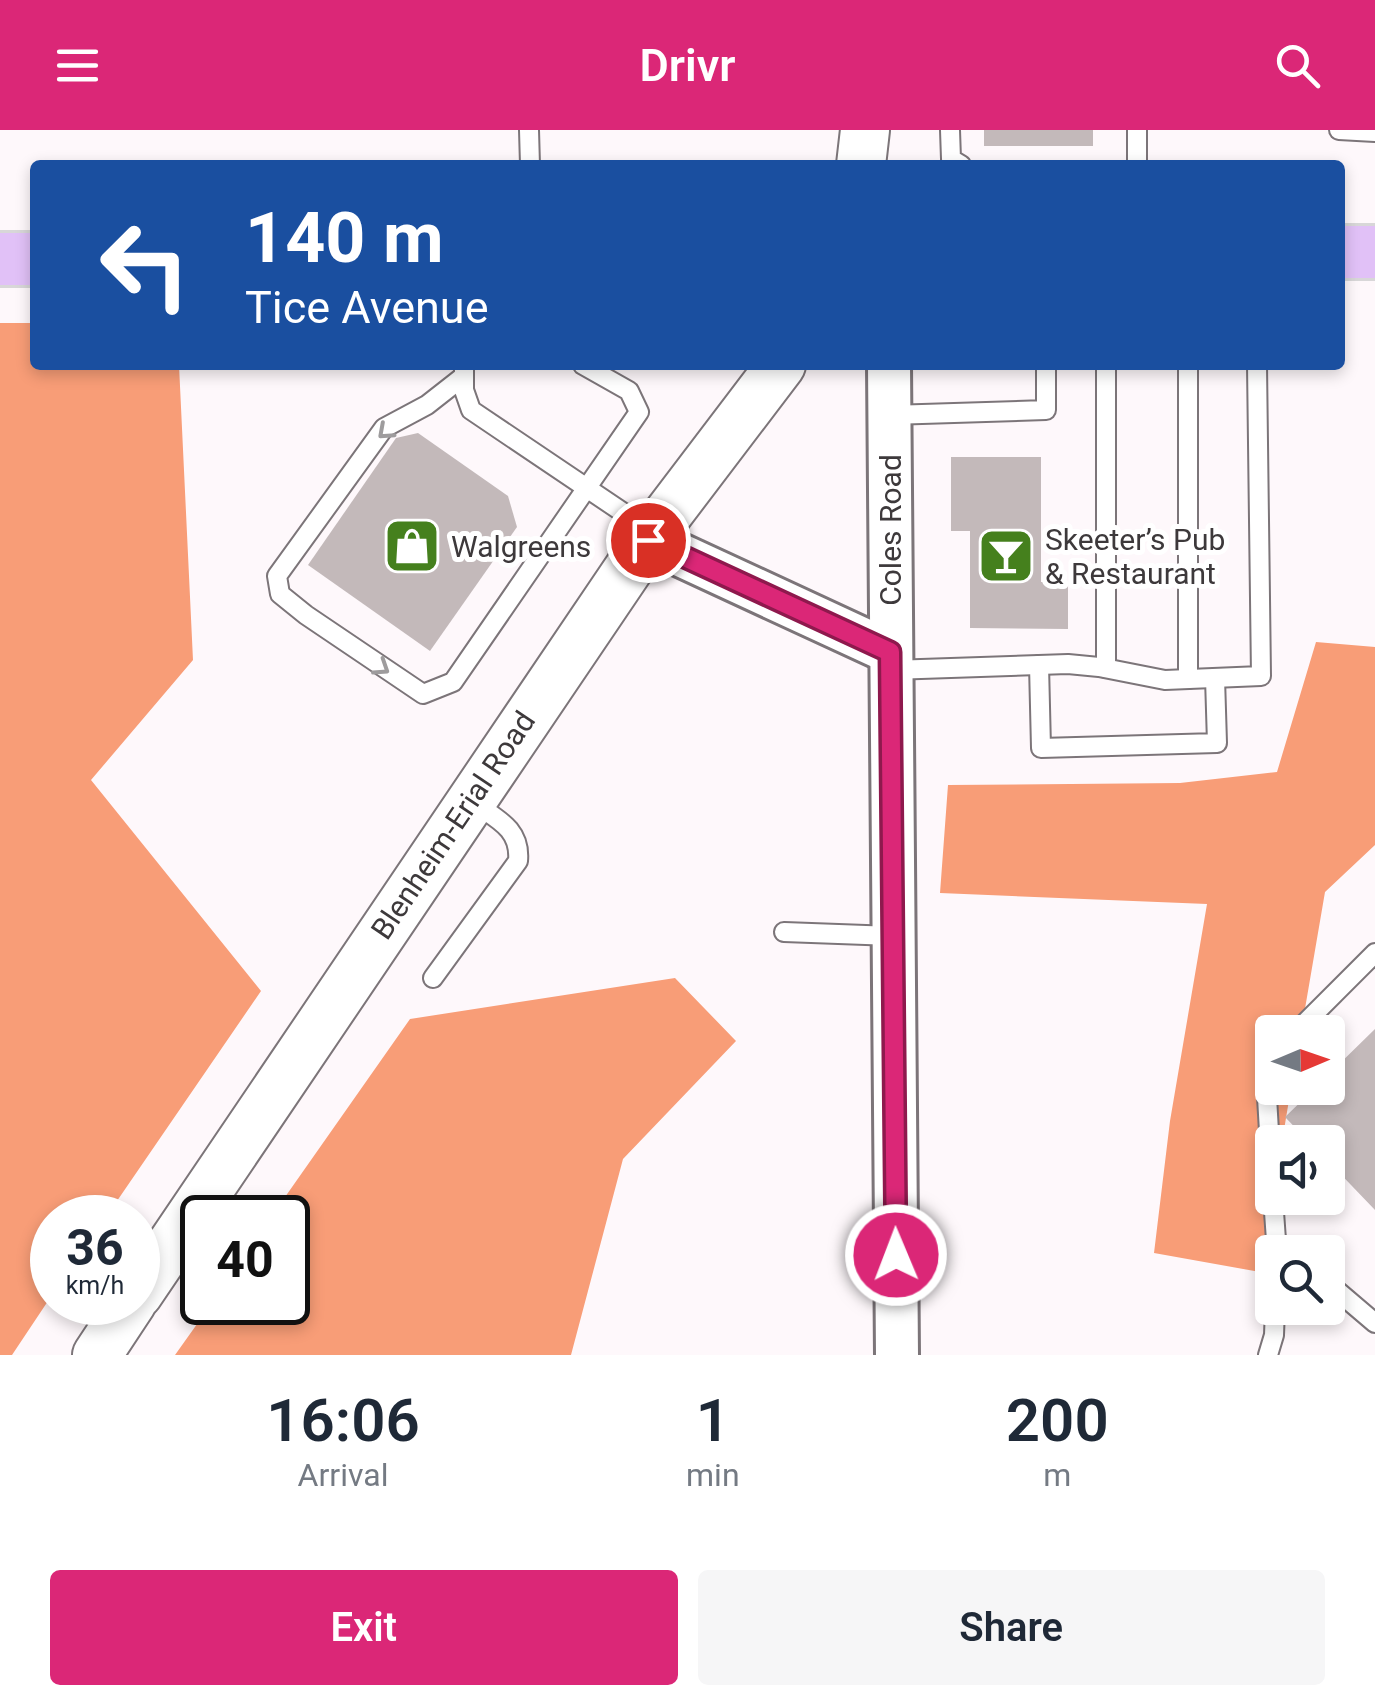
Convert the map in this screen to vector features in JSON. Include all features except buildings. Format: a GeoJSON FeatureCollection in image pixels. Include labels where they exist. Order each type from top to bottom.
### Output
{"type":"FeatureCollection","features":[{"type":"Feature","properties":{"kind":"main road"},"geometry":{"type":"LineString","coordinates":[[861,160],[864,130]]}},
{"type":"Feature","properties":{"kind":"main road"},"geometry":{"type":"LineString","coordinates":[[1345,252],[1375,252]]}},
{"type":"Feature","properties":{"kind":"main road"},"geometry":{"type":"LineString","coordinates":[[0,259],[30,259]]}},
{"type":"Feature","properties":{"kind":"main road","name":"Blenheim-Erial Road"},"geometry":{"type":"LineString","coordinates":[[160,1261],[651,536],[777,370]]}},
{"type":"Feature","properties":{"kind":"main road"},"geometry":{"type":"LineString","coordinates":[[97,1355],[117,1325]]}},
{"type":"Feature","properties":{"kind":"street","name":"Coles Road"},"geometry":{"type":"LineString","coordinates":[[888,370],[897,1355]]}},
{"type":"Feature","properties":{"kind":"street"},"geometry":{"type":"LineString","coordinates":[[651,536],[890,661]]}},
{"type":"Feature","properties":{"kind":"lane"},"geometry":{"type":"LineString","coordinates":[[529,130],[530,160]]}},
{"type":"Feature","properties":{"kind":"lane"},"geometry":{"type":"LineString","coordinates":[[950,130],[953,160]]}},
{"type":"Feature","properties":{"kind":"lane"},"geometry":{"type":"LineString","coordinates":[[1137,130],[1137,160]]}},
{"type":"Feature","properties":{"kind":"lane"},"geometry":{"type":"LineString","coordinates":[[1339,130],[1375,132]]}},
{"type":"Feature","properties":{"kind":"lane"},"geometry":{"type":"LineString","coordinates":[[464,370],[427,405],[384,428],[277,576],[280,594],[423,694],[453,682],[639,412],[630,392],[593,370]]}},
{"type":"Feature","properties":{"kind":"lane"},"geometry":{"type":"LineString","coordinates":[[464,370],[464,390],[471,410],[588,488],[651,536]]}},
{"type":"Feature","properties":{"kind":"lane"},"geometry":{"type":"LineString","coordinates":[[890,415],[1046,410],[1046,370]]}},
{"type":"Feature","properties":{"kind":"lane"},"geometry":{"type":"LineString","coordinates":[[1106,370],[1106,668]]}},
{"type":"Feature","properties":{"kind":"lane"},"geometry":{"type":"LineString","coordinates":[[1188,370],[1188,679]]}},
{"type":"Feature","properties":{"kind":"lane"},"geometry":{"type":"LineString","coordinates":[[890,661],[1106,668],[1165,680],[1261,676],[1257,370]]}},
{"type":"Feature","properties":{"kind":"lane"},"geometry":{"type":"LineString","coordinates":[[1039,665],[1041,748],[1217,743],[1216,678]]}},
{"type":"Feature","properties":{"kind":"lane"},"geometry":{"type":"LineString","coordinates":[[433,978],[518,861],[520,846],[512,830],[470,801]]}},
{"type":"Feature","properties":{"kind":"lane"},"geometry":{"type":"LineString","coordinates":[[784,932],[893,936]]}},
{"type":"Feature","properties":{"kind":"lane"},"geometry":{"type":"LineString","coordinates":[[1313,1015],[1375,953]]}},
{"type":"Feature","properties":{"kind":"lane"},"geometry":{"type":"LineString","coordinates":[[1345,1297],[1375,1323]]}},
{"type":"Feature","properties":{"kind":"lane"},"geometry":{"type":"LineString","coordinates":[[1268,1355],[1274,1325]]}},
{"type":"Feature","properties":{"kind":"shaded area"},"geometry":{"type":"Polygon","coordinates":[[[0,323],[30,323],[30,370],[179,370],[193,660],[91,780],[261,991],[121,1195],[30,1195],[32,1325],[12,1355],[0,1355],[0,323]]]}},
{"type":"Feature","properties":{"kind":"shaded area"},"geometry":{"type":"Polygon","coordinates":[[[1316,642],[1375,647],[1375,845],[1325,892],[1304,1015],[1255,1015],[1255,1105],[1288,1105],[1285,1125],[1255,1125],[1255,1215],[1270,1215],[1266,1235],[1255,1235],[1255,1271],[1154,1253],[1170,1121],[1207,904],[940,893],[948,785],[1180,783],[1277,772],[1316,642]]]}},
{"type":"Feature","properties":{"kind":"shaded area"},"geometry":{"type":"Polygon","coordinates":[[[675,978],[736,1041],[623,1159],[571,1355],[175,1355],[196,1325],[310,1325],[310,1195],[286,1195],[410,1019],[675,978]]]}},
{"type":"Feature","properties":{"kind":"place","name":"Walgreens"},"geometry":{"type":"Point","coordinates":[412,546]}},
{"type":"Feature","properties":{"kind":"place","name":"Skeeter’s Pub & Restaurant"},"geometry":{"type":"Point","coordinates":[1006,556]}},
{"type":"Feature","properties":{"kind":"route"},"geometry":{"type":"LineString","coordinates":[[648,540],[890,652],[896,1255]]}}]}
